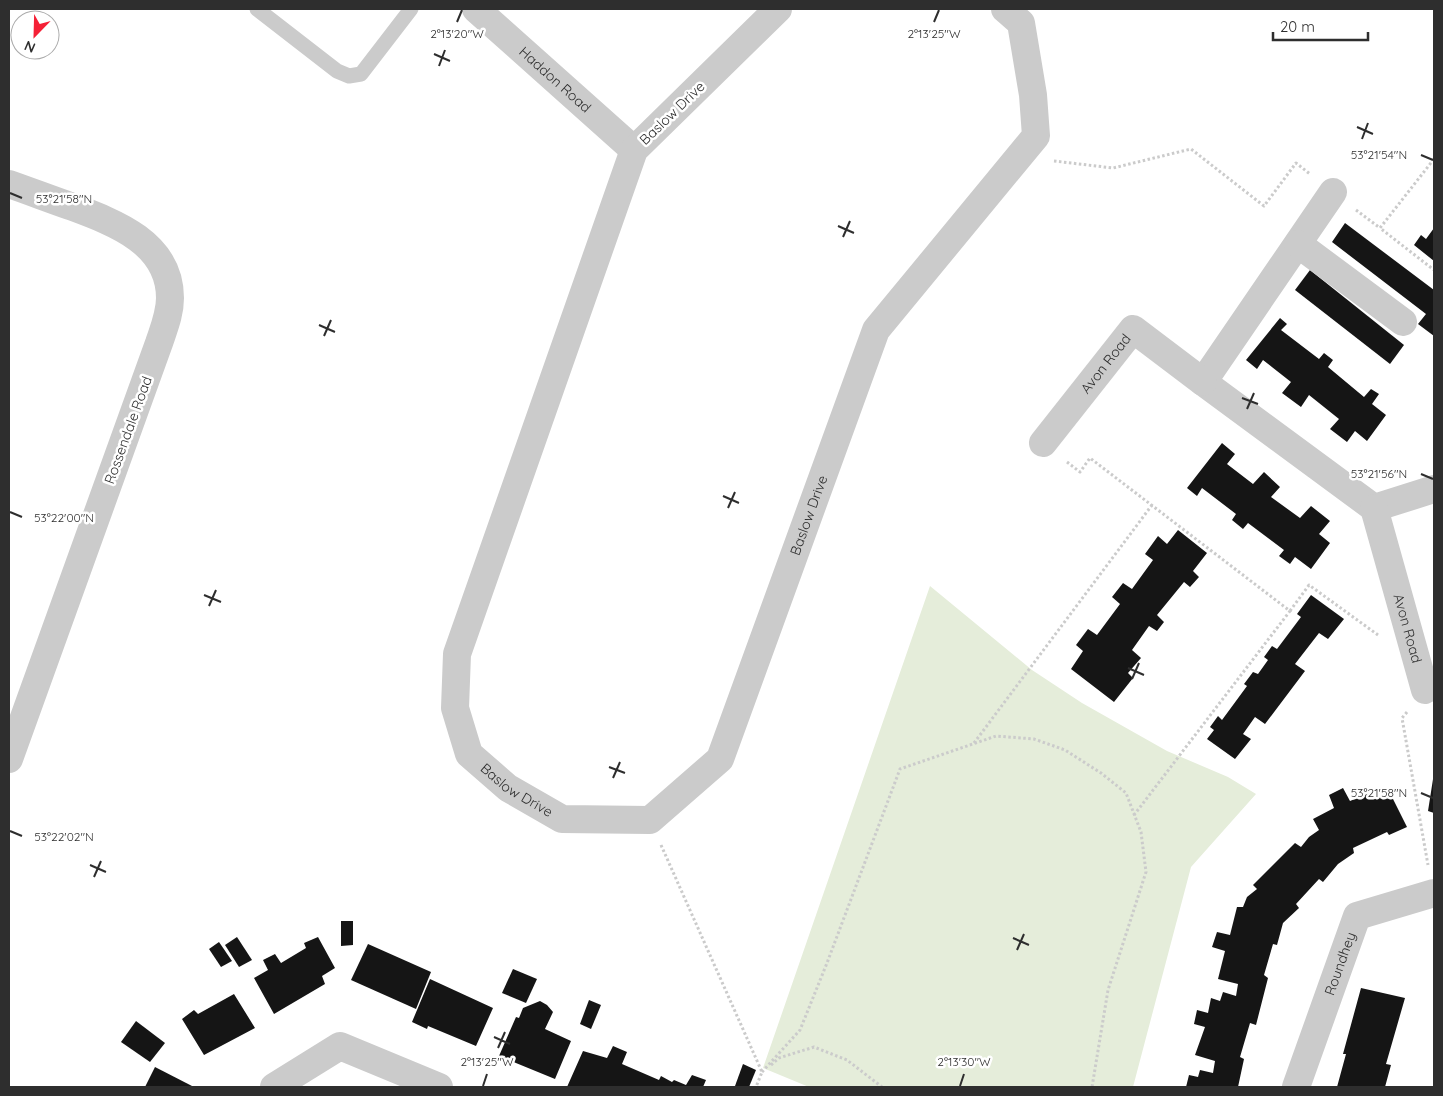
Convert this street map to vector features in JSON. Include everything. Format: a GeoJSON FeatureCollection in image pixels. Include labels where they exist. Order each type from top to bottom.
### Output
{"type":"FeatureCollection","features":[{"type":"Feature","properties":{"kind":"street","name":"Haddon Road"},"geometry":{"type":"LineString","coordinates":[[476,9],[634,150]]}},
{"type":"Feature","properties":{"kind":"street","name":"Baslow Drive"},"geometry":{"type":"LineString","coordinates":[[778,9],[634,150],[457,654],[454,708],[469,754],[508,788],[562,819],[650,820],[720,759],[876,330],[1036,136],[1021,23],[1005,9]]}},
{"type":"Feature","properties":{"kind":"street","name":"Rossendale Road"},"geometry":{"type":"LineString","coordinates":[[9,184],[103,219],[123,228],[140,239],[151,250],[161,266],[170,297],[169,315],[9,759]]}},
{"type":"Feature","properties":{"kind":"street"},"geometry":{"type":"LineString","coordinates":[[1203,382],[1333,192]]}},
{"type":"Feature","properties":{"kind":"street"},"geometry":{"type":"LineString","coordinates":[[1298,244],[1403,322]]}},
{"type":"Feature","properties":{"kind":"street","name":"Avon Road"},"geometry":{"type":"LineString","coordinates":[[1043,443],[1133,329],[1374,508],[1425,690]]}},
{"type":"Feature","properties":{"kind":"street"},"geometry":{"type":"LineString","coordinates":[[1374,508],[1434,489]]}},
{"type":"Feature","properties":{"kind":"street","name":"Roundhey"},"geometry":{"type":"LineString","coordinates":[[1296,1087],[1357,916],[1433,893]]}},
{"type":"Feature","properties":{"kind":"street"},"geometry":{"type":"LineString","coordinates":[[274,1087],[340,1046],[439,1087]]}},
{"type":"Feature","properties":{"kind":"lane"},"geometry":{"type":"LineString","coordinates":[[257,9],[336,71],[349,76],[361,74],[411,9]]}},
{"type":"Feature","properties":{"kind":"path"},"geometry":{"type":"LineString","coordinates":[[1018,158],[1113,168],[1191,149],[1264,206],[1296,163],[1434,270]]}},
{"type":"Feature","properties":{"kind":"path"},"geometry":{"type":"LineString","coordinates":[[1380,228],[1434,159]]}},
{"type":"Feature","properties":{"kind":"path"},"geometry":{"type":"LineString","coordinates":[[1043,443],[1080,472],[1090,458],[1290,611]]}},
{"type":"Feature","properties":{"kind":"path"},"geometry":{"type":"LineString","coordinates":[[973,744],[1152,505]]}},
{"type":"Feature","properties":{"kind":"path"},"geometry":{"type":"LineString","coordinates":[[1134,815],[1309,585],[1379,636]]}},
{"type":"Feature","properties":{"kind":"path"},"geometry":{"type":"LineString","coordinates":[[1425,690],[1402,718],[1433,893]]}},
{"type":"Feature","properties":{"kind":"path"},"geometry":{"type":"LineString","coordinates":[[756,1087],[762,1072],[800,1030],[900,769],[996,736],[1034,739],[1064,750],[1101,773],[1126,793],[1141,832],[1146,872],[1108,990],[1092,1087]]}},
{"type":"Feature","properties":{"kind":"path"},"geometry":{"type":"LineString","coordinates":[[650,820],[762,1072]]}},
{"type":"Feature","properties":{"kind":"path"},"geometry":{"type":"LineString","coordinates":[[762,1072],[779,1058],[814,1047],[847,1060],[882,1087]]}},
{"type":"Feature","properties":{"kind":"green space"},"geometry":{"type":"Polygon","coordinates":[[[930,586],[1032,670],[1082,703],[1167,751],[1228,777],[1256,794],[1191,867],[1133,1087],[809,1087],[763,1068],[930,586]]]}},
{"type":"Feature","properties":{"kind":"building"},"geometry":{"type":"Polygon","coordinates":[[[1345,223],[1434,290],[1434,336],[1418,324],[1426,314],[1332,242],[1345,223]]]}},
{"type":"Feature","properties":{"kind":"building"},"geometry":{"type":"Polygon","coordinates":[[[1434,228],[1434,261],[1414,245],[1421,235],[1426,239],[1434,228]]]}},
{"type":"Feature","properties":{"kind":"building"},"geometry":{"type":"Polygon","coordinates":[[[1310,270],[1404,345],[1390,364],[1295,290],[1310,270]]]}},
{"type":"Feature","properties":{"kind":"building"},"geometry":{"type":"Polygon","coordinates":[[[1280,318],[1287,324],[1281,330],[1319,359],[1324,353],[1333,360],[1328,367],[1364,397],[1371,389],[1379,394],[1372,404],[1386,415],[1367,441],[1355,431],[1347,442],[1330,429],[1339,419],[1309,395],[1301,407],[1282,393],[1291,382],[1263,360],[1257,369],[1246,360],[1280,318]]]}},
{"type":"Feature","properties":{"kind":"building"},"geometry":{"type":"Polygon","coordinates":[[[1222,443],[1235,454],[1227,464],[1253,484],[1264,472],[1280,487],[1271,497],[1300,518],[1311,506],[1330,521],[1319,534],[1330,543],[1311,569],[1295,557],[1290,564],[1279,556],[1284,550],[1248,523],[1243,529],[1232,520],[1236,514],[1202,488],[1197,496],[1187,488],[1222,443]]]}},
{"type":"Feature","properties":{"kind":"building"},"geometry":{"type":"Polygon","coordinates":[[[1178,530],[1207,553],[1193,571],[1199,577],[1190,587],[1184,582],[1157,615],[1164,622],[1157,631],[1149,626],[1132,650],[1141,658],[1128,673],[1133,678],[1114,702],[1071,669],[1083,651],[1076,645],[1088,629],[1097,635],[1120,604],[1112,597],[1123,583],[1132,589],[1153,560],[1145,554],[1158,536],[1167,544],[1178,530]]]}},
{"type":"Feature","properties":{"kind":"building"},"geometry":{"type":"Polygon","coordinates":[[[1311,595],[1344,619],[1328,639],[1319,633],[1295,664],[1305,671],[1265,724],[1255,717],[1243,734],[1251,739],[1235,759],[1207,739],[1214,730],[1210,727],[1218,716],[1222,720],[1247,686],[1244,684],[1253,672],[1258,674],[1268,660],[1264,657],[1272,646],[1277,649],[1301,617],[1297,614],[1311,595]]]}},
{"type":"Feature","properties":{"kind":"building"},"geometry":{"type":"Polygon","coordinates":[[[1434,779],[1434,813],[1428,811],[1434,779]]]}},
{"type":"Feature","properties":{"kind":"building"},"geometry":{"type":"Polygon","coordinates":[[[1343,788],[1350,801],[1374,791],[1378,798],[1390,793],[1407,827],[1389,835],[1387,832],[1353,848],[1354,853],[1338,864],[1323,882],[1319,879],[1296,904],[1299,908],[1283,923],[1277,945],[1273,944],[1264,975],[1268,978],[1256,1025],[1250,1023],[1240,1057],[1244,1059],[1238,1087],[1186,1087],[1189,1075],[1198,1077],[1200,1070],[1213,1073],[1215,1061],[1195,1055],[1205,1027],[1194,1024],[1197,1010],[1208,1013],[1211,998],[1220,1001],[1223,992],[1236,996],[1238,984],[1218,979],[1225,951],[1212,947],[1217,932],[1230,935],[1237,907],[1243,907],[1247,897],[1257,889],[1253,885],[1295,843],[1301,847],[1309,837],[1319,830],[1313,819],[1334,808],[1329,795],[1343,788]]]}},
{"type":"Feature","properties":{"kind":"building"},"geometry":{"type":"Polygon","coordinates":[[[341,921],[353,921],[353,945],[341,946],[341,921]]]}},
{"type":"Feature","properties":{"kind":"building"},"geometry":{"type":"Polygon","coordinates":[[[237,937],[252,960],[239,967],[225,945],[237,937]]]}},
{"type":"Feature","properties":{"kind":"building"},"geometry":{"type":"Polygon","coordinates":[[[318,937],[335,968],[322,976],[325,984],[274,1014],[254,978],[268,970],[263,960],[275,954],[281,963],[306,948],[304,943],[318,937]]]}},
{"type":"Feature","properties":{"kind":"building"},"geometry":{"type":"Polygon","coordinates":[[[219,942],[232,961],[221,967],[209,949],[219,942]]]}},
{"type":"Feature","properties":{"kind":"building"},"geometry":{"type":"Polygon","coordinates":[[[368,944],[431,972],[416,1009],[351,980],[368,944]]]}},
{"type":"Feature","properties":{"kind":"building"},"geometry":{"type":"Polygon","coordinates":[[[513,969],[537,979],[526,1003],[502,993],[513,969]]]}},
{"type":"Feature","properties":{"kind":"building"},"geometry":{"type":"Polygon","coordinates":[[[430,979],[493,1008],[476,1046],[428,1026],[427,1029],[412,1022],[430,979]]]}},
{"type":"Feature","properties":{"kind":"building"},"geometry":{"type":"Polygon","coordinates":[[[1361,988],[1405,998],[1386,1064],[1391,1065],[1385,1087],[1337,1087],[1346,1054],[1343,1054],[1361,988]]]}},
{"type":"Feature","properties":{"kind":"building"},"geometry":{"type":"Polygon","coordinates":[[[234,994],[255,1028],[204,1055],[182,1019],[194,1010],[198,1014],[234,994]]]}},
{"type":"Feature","properties":{"kind":"building"},"geometry":{"type":"Polygon","coordinates":[[[589,1000],[601,1005],[591,1029],[580,1024],[589,1000]]]}},
{"type":"Feature","properties":{"kind":"building"},"geometry":{"type":"Polygon","coordinates":[[[540,1001],[553,1012],[545,1029],[571,1041],[555,1079],[499,1056],[516,1017],[519,1018],[523,1008],[540,1001]]]}},
{"type":"Feature","properties":{"kind":"building"},"geometry":{"type":"Polygon","coordinates":[[[136,1021],[165,1043],[150,1062],[121,1042],[136,1021]]]}},
{"type":"Feature","properties":{"kind":"building"},"geometry":{"type":"Polygon","coordinates":[[[613,1046],[627,1052],[622,1064],[659,1080],[661,1076],[672,1082],[674,1080],[686,1085],[692,1075],[706,1080],[703,1087],[567,1087],[583,1051],[607,1058],[613,1046]]]}},
{"type":"Feature","properties":{"kind":"building"},"geometry":{"type":"Polygon","coordinates":[[[743,1064],[756,1070],[749,1087],[737,1087],[735,1086],[743,1064]]]}},
{"type":"Feature","properties":{"kind":"building"},"geometry":{"type":"Polygon","coordinates":[[[155,1067],[192,1086],[145,1087],[155,1067]]]}}]}
